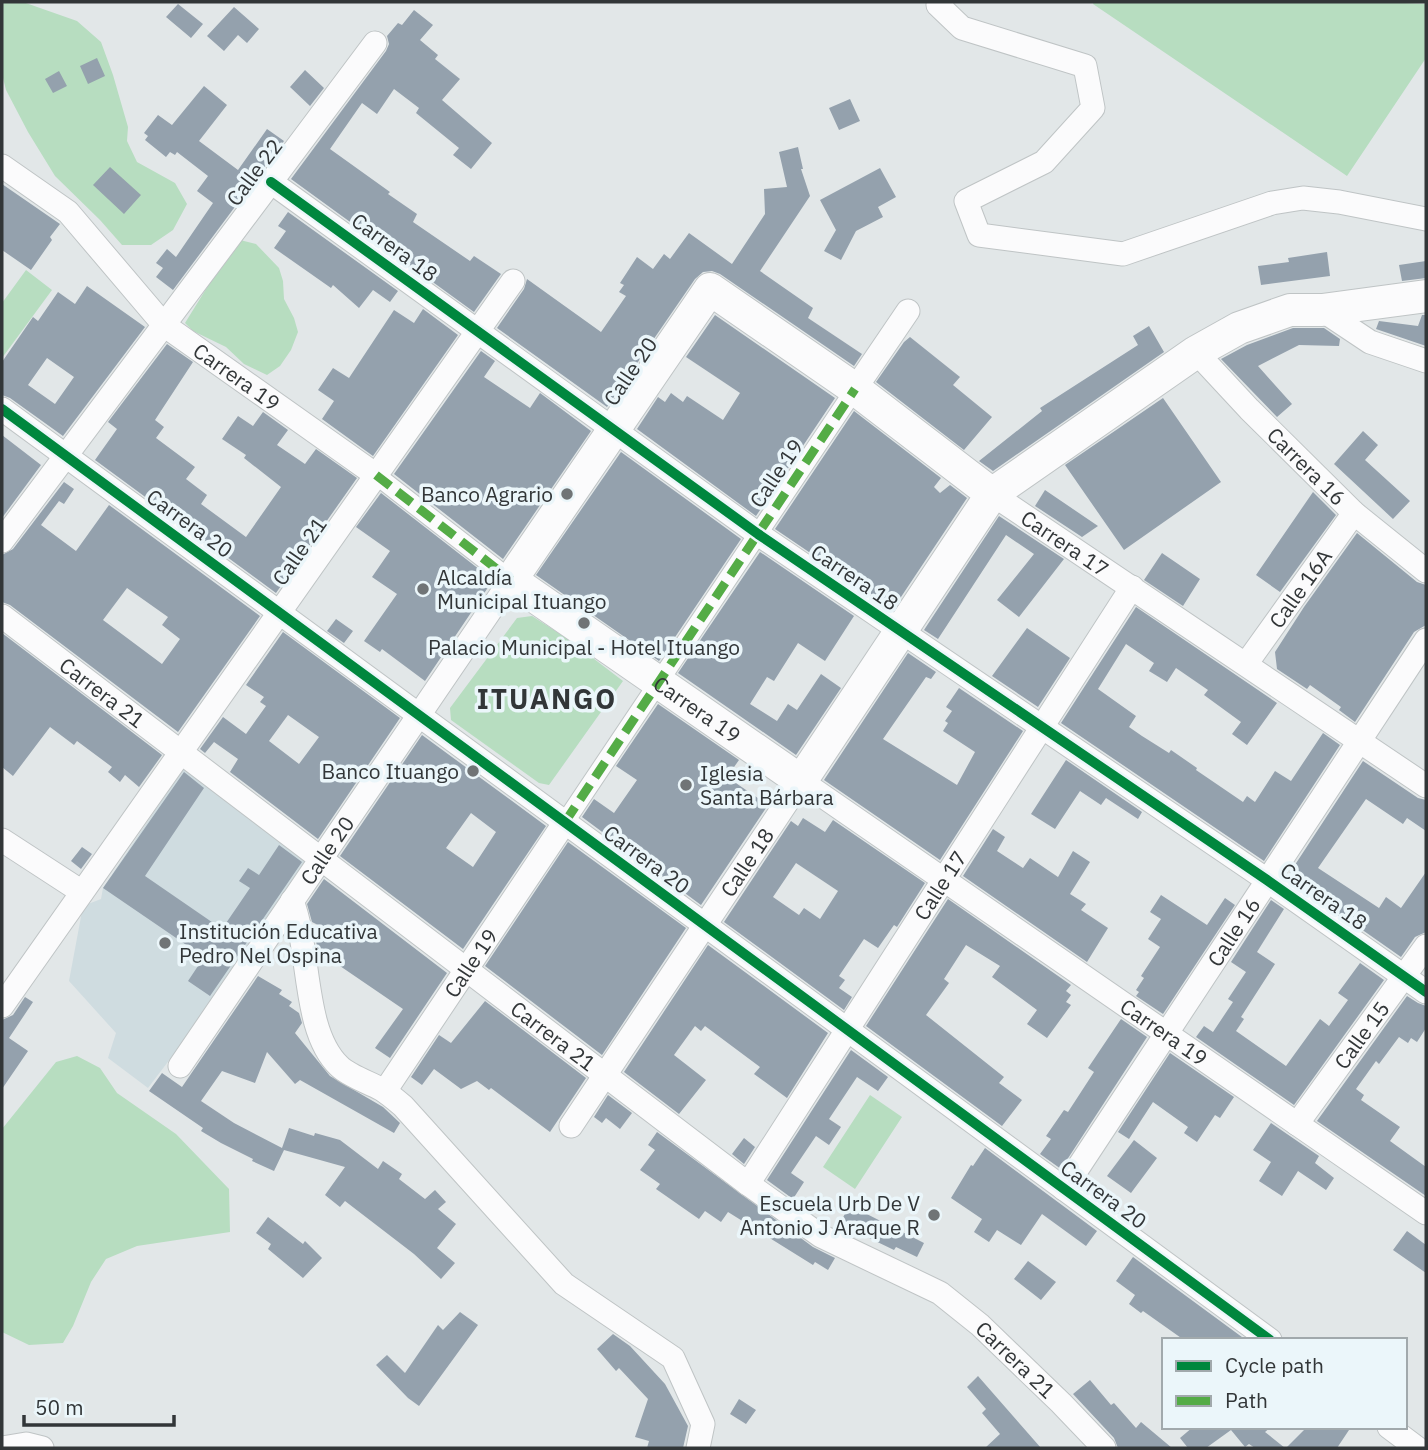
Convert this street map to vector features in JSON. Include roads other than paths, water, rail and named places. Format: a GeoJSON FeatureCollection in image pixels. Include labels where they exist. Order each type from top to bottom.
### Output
{"type":"FeatureCollection","features":[{"type":"Feature","properties":{"kind":"main road","name":"Carrera 17"},"geometry":{"type":"LineString","coordinates":[[710,289],[855,389],[992,494]]}},
{"type":"Feature","properties":{"kind":"main road","name":"Calle 20"},"geometry":{"type":"LineString","coordinates":[[511,580],[710,289]]}},
{"type":"Feature","properties":{"kind":"main road"},"geometry":{"type":"LineString","coordinates":[[992,494],[1196,352],[1239,328],[1290,310],[1322,310],[1426,296]]}},
{"type":"Feature","properties":{"kind":"main road","name":"Calle 18"},"geometry":{"type":"LineString","coordinates":[[801,781],[992,494]]}},
{"type":"Feature","properties":{"kind":"main road","name":"Carrera 19"},"geometry":{"type":"LineString","coordinates":[[511,580],[801,781]]}},
{"type":"Feature","properties":{"kind":"street"},"geometry":{"type":"LineString","coordinates":[[942,2],[938,5],[962,28],[1085,66],[1093,108],[1044,162],[966,201],[979,235],[1123,254],[1272,203],[1303,198],[1339,202],[1426,219]]}},
{"type":"Feature","properties":{"kind":"street","name":"Calle 22"},"geometry":{"type":"LineString","coordinates":[[2,541],[375,43]]}},
{"type":"Feature","properties":{"kind":"street","name":"Carrera 19"},"geometry":{"type":"LineString","coordinates":[[2,166],[68,212],[164,325],[376,475],[511,580]]}},
{"type":"Feature","properties":{"kind":"street","name":"Carrera 18"},"geometry":{"type":"LineString","coordinates":[[271,182],[758,534],[1267,880],[1426,992]]}},
{"type":"Feature","properties":{"kind":"street","name":"Calle 21"},"geometry":{"type":"LineString","coordinates":[[2,1006],[513,281]]}},
{"type":"Feature","properties":{"kind":"street","name":"Calle 19"},"geometry":{"type":"LineString","coordinates":[[385,1091],[908,310]]}},
{"type":"Feature","properties":{"kind":"street"},"geometry":{"type":"LineString","coordinates":[[1322,310],[1370,342],[1426,361]]}},
{"type":"Feature","properties":{"kind":"street","name":"Carrera 16"},"geometry":{"type":"LineString","coordinates":[[1196,352],[1354,513],[1426,571]]}},
{"type":"Feature","properties":{"kind":"street","name":"Carrera 20"},"geometry":{"type":"LineString","coordinates":[[2,409],[1267,1338]]}},
{"type":"Feature","properties":{"kind":"street","name":"Carrera 17"},"geometry":{"type":"LineString","coordinates":[[992,494],[1426,786]]}},
{"type":"Feature","properties":{"kind":"street","name":"Calle 16A"},"geometry":{"type":"LineString","coordinates":[[1246,664],[1354,513]]}},
{"type":"Feature","properties":{"kind":"street","name":"Calle 20"},"geometry":{"type":"LineString","coordinates":[[180,1066],[511,580]]}},
{"type":"Feature","properties":{"kind":"street","name":"Calle 17"},"geometry":{"type":"LineString","coordinates":[[748,1184],[1132,587]]}},
{"type":"Feature","properties":{"kind":"street","name":"Carrera 21"},"geometry":{"type":"LineString","coordinates":[[2,616],[821,1237],[940,1293],[981,1325],[1104,1448]]}},
{"type":"Feature","properties":{"kind":"street","name":"Calle 16"},"geometry":{"type":"LineString","coordinates":[[1064,1189],[1426,640]]}},
{"type":"Feature","properties":{"kind":"street","name":"Carrera 19"},"geometry":{"type":"LineString","coordinates":[[801,781],[1426,1213]]}},
{"type":"Feature","properties":{"kind":"street","name":"Calle 18"},"geometry":{"type":"LineString","coordinates":[[571,1126],[801,781]]}},
{"type":"Feature","properties":{"kind":"street"},"geometry":{"type":"LineString","coordinates":[[2,840],[82,892]]}},
{"type":"Feature","properties":{"kind":"street"},"geometry":{"type":"LineString","coordinates":[[292,901],[300,922],[312,1005],[323,1047],[340,1068],[385,1091],[403,1106],[564,1284],[673,1357],[703,1424],[698,1448]]}},
{"type":"Feature","properties":{"kind":"street","name":"Calle 15"},"geometry":{"type":"LineString","coordinates":[[1297,1124],[1426,946]]}},
{"type":"Feature","properties":{"kind":"street"},"geometry":{"type":"LineString","coordinates":[[1392,1429],[1417,1448]]}},
{"type":"Feature","properties":{"kind":"street"},"geometry":{"type":"LineString","coordinates":[[2,1448],[26,1444],[42,1448]]}},
{"type":"Feature","properties":{"kind":"place","name":"Banco Agrario"},"geometry":{"type":"Point","coordinates":[567,494]}},
{"type":"Feature","properties":{"kind":"place","name":"Alcaldía Municipal Ituango"},"geometry":{"type":"Point","coordinates":[423,589]}},
{"type":"Feature","properties":{"kind":"place","name":"Palacio Municipal - Hotel Ituango"},"geometry":{"type":"Point","coordinates":[584,623]}},
{"type":"Feature","properties":{"kind":"place","name":"Banco Ituango"},"geometry":{"type":"Point","coordinates":[473,771]}},
{"type":"Feature","properties":{"kind":"place","name":"Iglesia Santa Bárbara"},"geometry":{"type":"Point","coordinates":[686,785]}},
{"type":"Feature","properties":{"kind":"place","name":"Institución Educativa Pedro Nel Ospina"},"geometry":{"type":"Point","coordinates":[165,943]}},
{"type":"Feature","properties":{"kind":"place","name":"Escuela Urb De V Antonio J Araque R"},"geometry":{"type":"Point","coordinates":[934,1215]}},
{"type":"Feature","properties":{"kind":"district","name":"ITUANGO"},"geometry":{"type":"Point","coordinates":[547,698]}}]}
